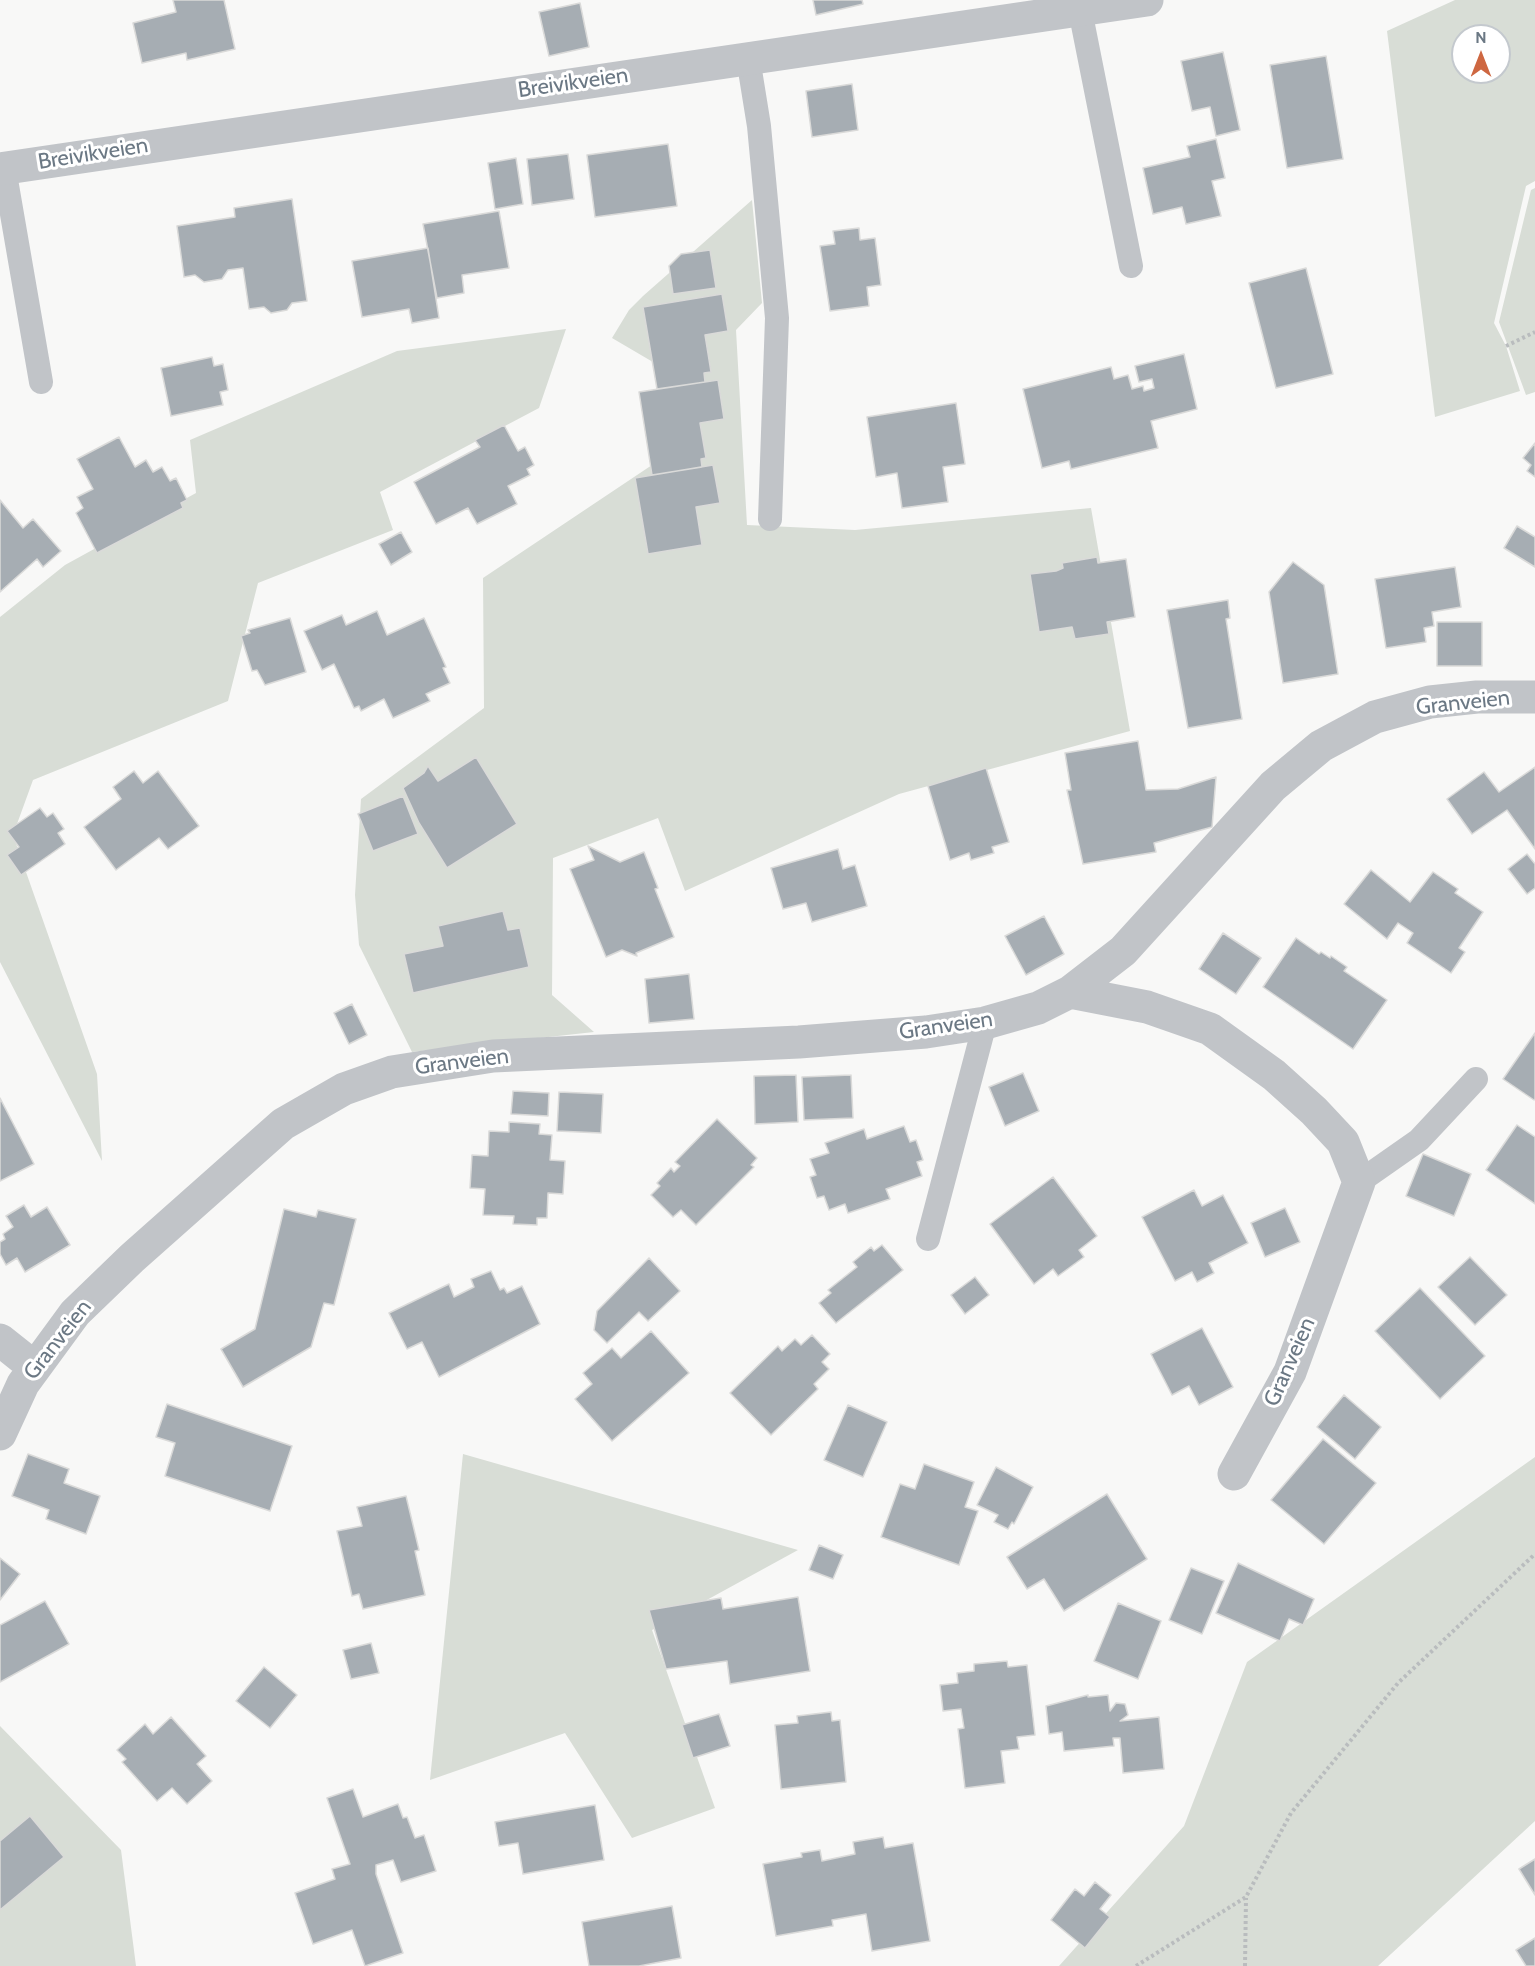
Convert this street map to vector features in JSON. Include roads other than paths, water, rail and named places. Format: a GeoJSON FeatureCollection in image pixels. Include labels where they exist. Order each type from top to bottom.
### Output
{"type":"FeatureCollection","features":[{"type":"Feature","properties":{"kind":"street","name":"Breivikveien"},"geometry":{"type":"LineString","coordinates":[[2,168],[1147,0]]}},
{"type":"Feature","properties":{"kind":"street","name":"Granveien"},"geometry":{"type":"LineString","coordinates":[[0,1434],[34,1367],[75,1313],[116,1273],[283,1124],[344,1089],[392,1072],[493,1056],[799,1042],[926,1032],[985,1023],[1038,1008],[1070,992],[1123,951],[1273,786],[1321,746],[1375,717],[1430,702],[1477,697],[1535,697]]}},
{"type":"Feature","properties":{"kind":"street"},"geometry":{"type":"LineString","coordinates":[[1070,992],[1147,1007],[1210,1029],[1274,1075],[1314,1111],[1343,1142],[1359,1182]]}},
{"type":"Feature","properties":{"kind":"street","name":"Granveien"},"geometry":{"type":"LineString","coordinates":[[1234,1474],[1290,1372],[1359,1182]]}},
{"type":"Feature","properties":{"kind":"street"},"geometry":{"type":"LineString","coordinates":[[0,1340],[34,1367]]}},
{"type":"Feature","properties":{"kind":"lane"},"geometry":{"type":"LineString","coordinates":[[1080,10],[1131,266]]}},
{"type":"Feature","properties":{"kind":"lane"},"geometry":{"type":"LineString","coordinates":[[748,58],[759,126],[777,318],[770,519]]}},
{"type":"Feature","properties":{"kind":"lane"},"geometry":{"type":"LineString","coordinates":[[2,168],[41,382]]}},
{"type":"Feature","properties":{"kind":"lane"},"geometry":{"type":"LineString","coordinates":[[928,1239],[985,1023]]}},
{"type":"Feature","properties":{"kind":"lane"},"geometry":{"type":"LineString","coordinates":[[1359,1182],[1419,1140],[1476,1079]]}}]}
